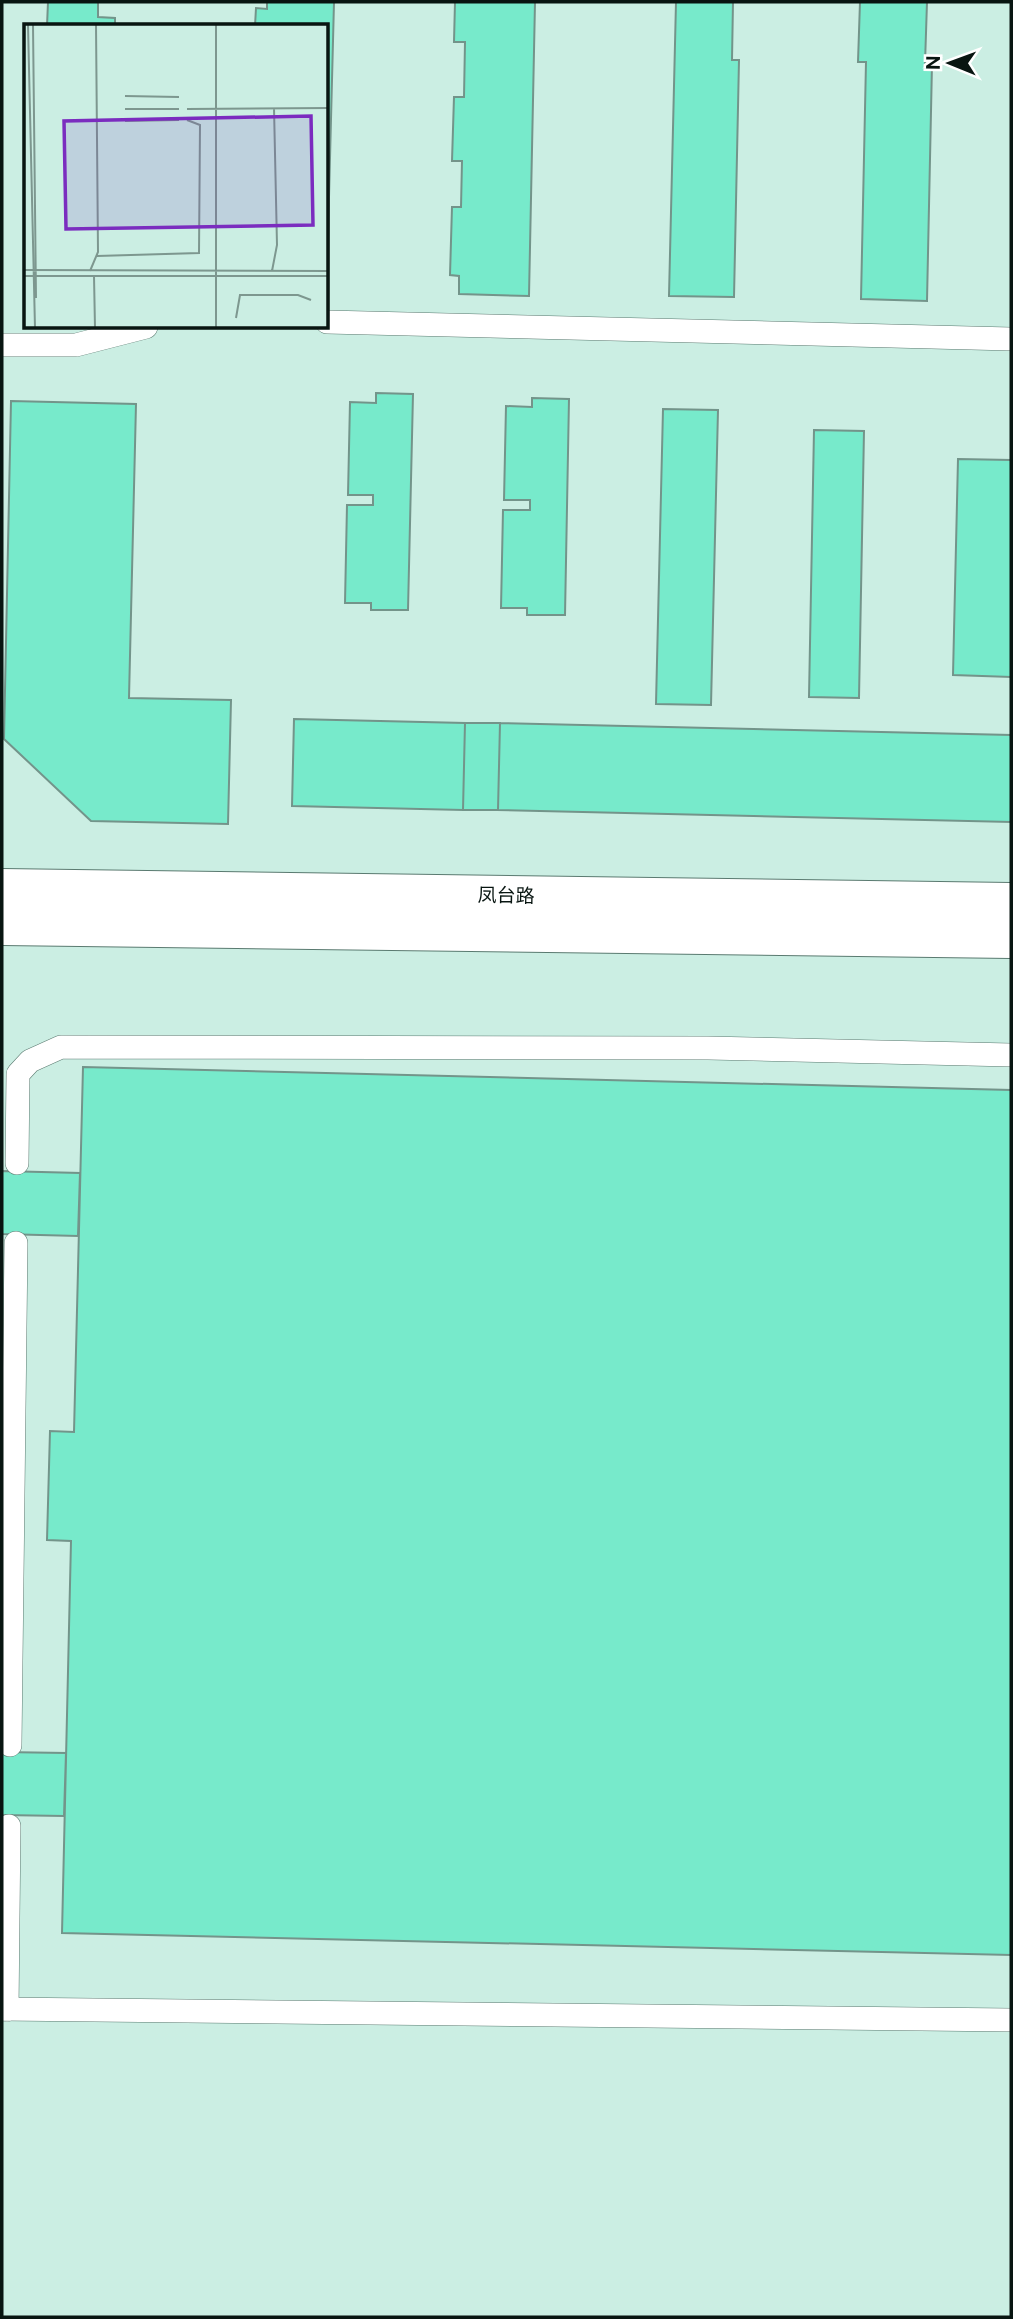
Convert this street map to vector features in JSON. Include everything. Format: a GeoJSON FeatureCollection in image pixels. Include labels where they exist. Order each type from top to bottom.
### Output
{"type":"FeatureCollection","features":[{"type":"Feature","properties":{"kind":"street","name":"凤台路"},"geometry":{"type":"LineString","coordinates":[[2,888],[1011,902]]}},
{"type":"Feature","properties":{"kind":"street","name":"凤台路"},"geometry":{"type":"LineString","coordinates":[[2,926],[1011,939]]}},
{"type":"Feature","properties":{"kind":"lane"},"geometry":{"type":"LineString","coordinates":[[329,322],[1011,339]]}},
{"type":"Feature","properties":{"kind":"lane"},"geometry":{"type":"LineString","coordinates":[[2,345],[76,345],[138,329]]}},
{"type":"Feature","properties":{"kind":"lane"},"geometry":{"type":"LineString","coordinates":[[17,1163],[18,1074],[30,1060],[61,1047],[708,1048],[1011,1055]]}},
{"type":"Feature","properties":{"kind":"lane"},"geometry":{"type":"LineString","coordinates":[[10,1745],[7,1530],[16,1243]]}},
{"type":"Feature","properties":{"kind":"lane"},"geometry":{"type":"LineString","coordinates":[[9,1826],[4,2010],[1011,2020]]}},
{"type":"Feature","properties":{"kind":"building"},"geometry":{"type":"Polygon","coordinates":[[[48,2],[98,2],[98,17],[115,18],[115,24],[47,24],[48,2]]]}},
{"type":"Feature","properties":{"kind":"building"},"geometry":{"type":"Polygon","coordinates":[[[267,2],[334,2],[329,197],[329,24],[255,24],[256,8],[267,9],[267,2]]]}},
{"type":"Feature","properties":{"kind":"building"},"geometry":{"type":"Polygon","coordinates":[[[455,2],[535,2],[529,296],[459,294],[459,276],[450,275],[452,207],[461,207],[462,161],[452,161],[454,97],[464,97],[465,42],[454,42],[455,2]]]}},
{"type":"Feature","properties":{"kind":"building"},"geometry":{"type":"Polygon","coordinates":[[[676,2],[733,2],[732,60],[739,60],[734,297],[669,296],[676,2]]]}},
{"type":"Feature","properties":{"kind":"building"},"geometry":{"type":"Polygon","coordinates":[[[860,2],[927,2],[925,64],[932,64],[927,301],[861,299],[866,62],[858,62],[860,2]]]}},
{"type":"Feature","properties":{"kind":"building"},"geometry":{"type":"Polygon","coordinates":[[[376,393],[413,394],[408,610],[371,610],[371,603],[345,603],[347,505],[373,505],[373,495],[348,495],[350,402],[376,403],[376,393]]]}},
{"type":"Feature","properties":{"kind":"building"},"geometry":{"type":"Polygon","coordinates":[[[532,398],[569,399],[565,615],[527,615],[527,608],[501,608],[503,510],[530,510],[530,500],[504,500],[506,406],[532,407],[532,398]]]}},
{"type":"Feature","properties":{"kind":"building"},"geometry":{"type":"Polygon","coordinates":[[[11,401],[136,404],[129,698],[231,700],[228,824],[91,821],[4,739],[11,401]]]}},
{"type":"Feature","properties":{"kind":"building"},"geometry":{"type":"Polygon","coordinates":[[[663,409],[718,410],[711,705],[656,704],[663,409]]]}},
{"type":"Feature","properties":{"kind":"building"},"geometry":{"type":"Polygon","coordinates":[[[814,430],[864,431],[859,698],[809,697],[814,430]]]}},
{"type":"Feature","properties":{"kind":"building"},"geometry":{"type":"Polygon","coordinates":[[[958,459],[1011,460],[1011,677],[953,675],[958,459]]]}},
{"type":"Feature","properties":{"kind":"building"},"geometry":{"type":"Polygon","coordinates":[[[294,719],[465,723],[463,810],[292,806],[294,719]]]}},
{"type":"Feature","properties":{"kind":"building"},"geometry":{"type":"Polygon","coordinates":[[[465,723],[500,723],[498,810],[463,810],[465,723]]]}},
{"type":"Feature","properties":{"kind":"building"},"geometry":{"type":"Polygon","coordinates":[[[500,723],[1011,735],[1011,822],[498,810],[500,723]]]}},
{"type":"Feature","properties":{"kind":"building"},"geometry":{"type":"Polygon","coordinates":[[[83,1067],[1011,1090],[1011,1955],[62,1933],[71,1541],[47,1540],[50,1431],[74,1432],[83,1067]]]}},
{"type":"Feature","properties":{"kind":"building"},"geometry":{"type":"Polygon","coordinates":[[[2,1171],[80,1173],[78,1236],[2,1234],[2,1171]]]}},
{"type":"Feature","properties":{"kind":"building"},"geometry":{"type":"Polygon","coordinates":[[[2,1752],[66,1753],[64,1816],[2,1815],[2,1752]]]}}]}
